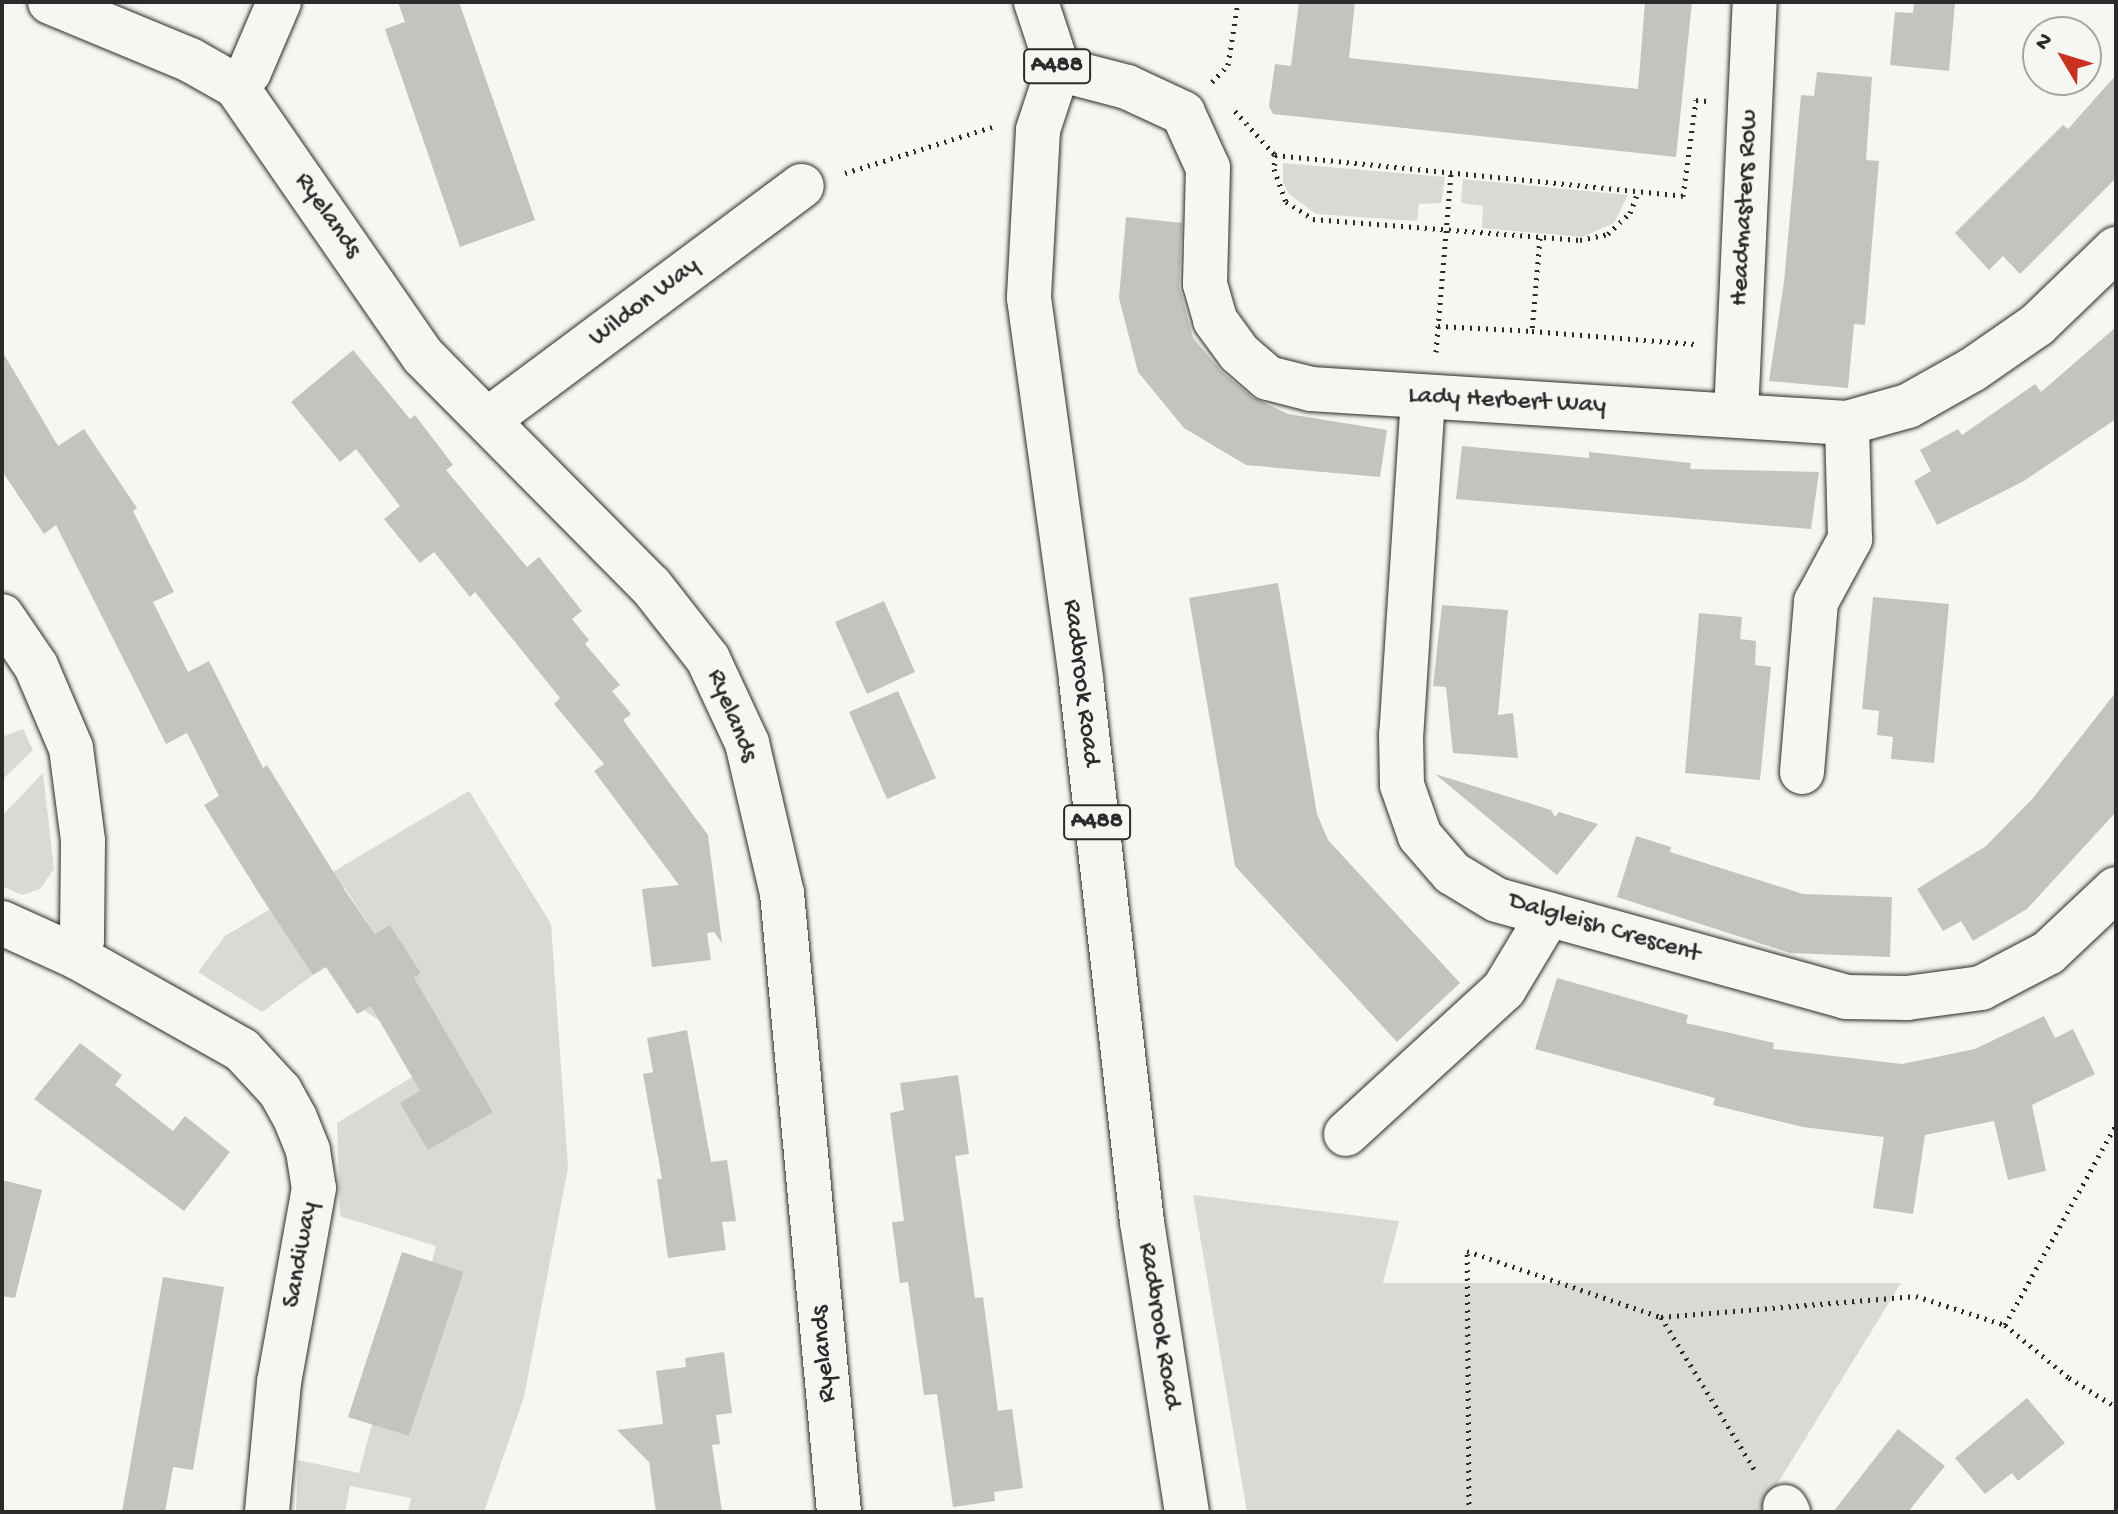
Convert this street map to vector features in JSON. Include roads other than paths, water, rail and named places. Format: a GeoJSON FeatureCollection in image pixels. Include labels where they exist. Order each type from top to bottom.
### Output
{"type":"FeatureCollection","features":[{"type":"Feature","properties":{"kind":"street","name":"Ryelands"},"geometry":{"type":"LineString","coordinates":[[50,2],[190,60],[236,86],[423,356],[489,419],[651,586],[708,659],[747,743],[782,893],[839,1512]]}},
{"type":"Feature","properties":{"kind":"street"},"geometry":{"type":"LineString","coordinates":[[236,86],[249,72],[279,2]]}},
{"type":"Feature","properties":{"kind":"street","name":"A488"},"geometry":{"type":"LineString","coordinates":[[1036,2],[1058,69]]}},
{"type":"Feature","properties":{"kind":"street","name":"Headmasters Row"},"geometry":{"type":"LineString","coordinates":[[1736,414],[1755,2]]}},
{"type":"Feature","properties":{"kind":"street","name":"Lady Herbert Way"},"geometry":{"type":"LineString","coordinates":[[1058,69],[1127,87],[1205,97],[1208,168],[1205,284],[1215,320],[1239,353],[1268,378],[1311,389],[1428,399],[1736,414],[1847,423],[1908,406],[1972,370],[2037,325],[2116,249]]}},
{"type":"Feature","properties":{"kind":"street","name":"Radbrook Road"},"geometry":{"type":"LineString","coordinates":[[1058,69],[1038,130],[1029,298],[1081,680],[1142,1222],[1187,1512]]}},
{"type":"Feature","properties":{"kind":"street","name":"Wildon Way"},"geometry":{"type":"LineString","coordinates":[[489,419],[802,186]]}},
{"type":"Feature","properties":{"kind":"street","name":"Dalgleish Crescent"},"geometry":{"type":"LineString","coordinates":[[1428,399],[1401,734],[1402,785],[1420,836],[1452,873],[1497,900],[1846,997],[1907,998],[1981,988],[2048,953],[2116,889]]}},
{"type":"Feature","properties":{"kind":"street"},"geometry":{"type":"LineString","coordinates":[[1802,772],[1816,602],[1850,539],[1847,423]]}},
{"type":"Feature","properties":{"kind":"street"},"geometry":{"type":"LineString","coordinates":[[2,616],[36,666],[71,748],[83,841],[77,957]]}},
{"type":"Feature","properties":{"kind":"street"},"geometry":{"type":"LineString","coordinates":[[1346,1134],[1504,989],[1549,914]]}},
{"type":"Feature","properties":{"kind":"street","name":"Sandiway"},"geometry":{"type":"LineString","coordinates":[[2,923],[77,957],[242,1050],[280,1091],[308,1151],[314,1188],[279,1382],[267,1512]]}}]}
